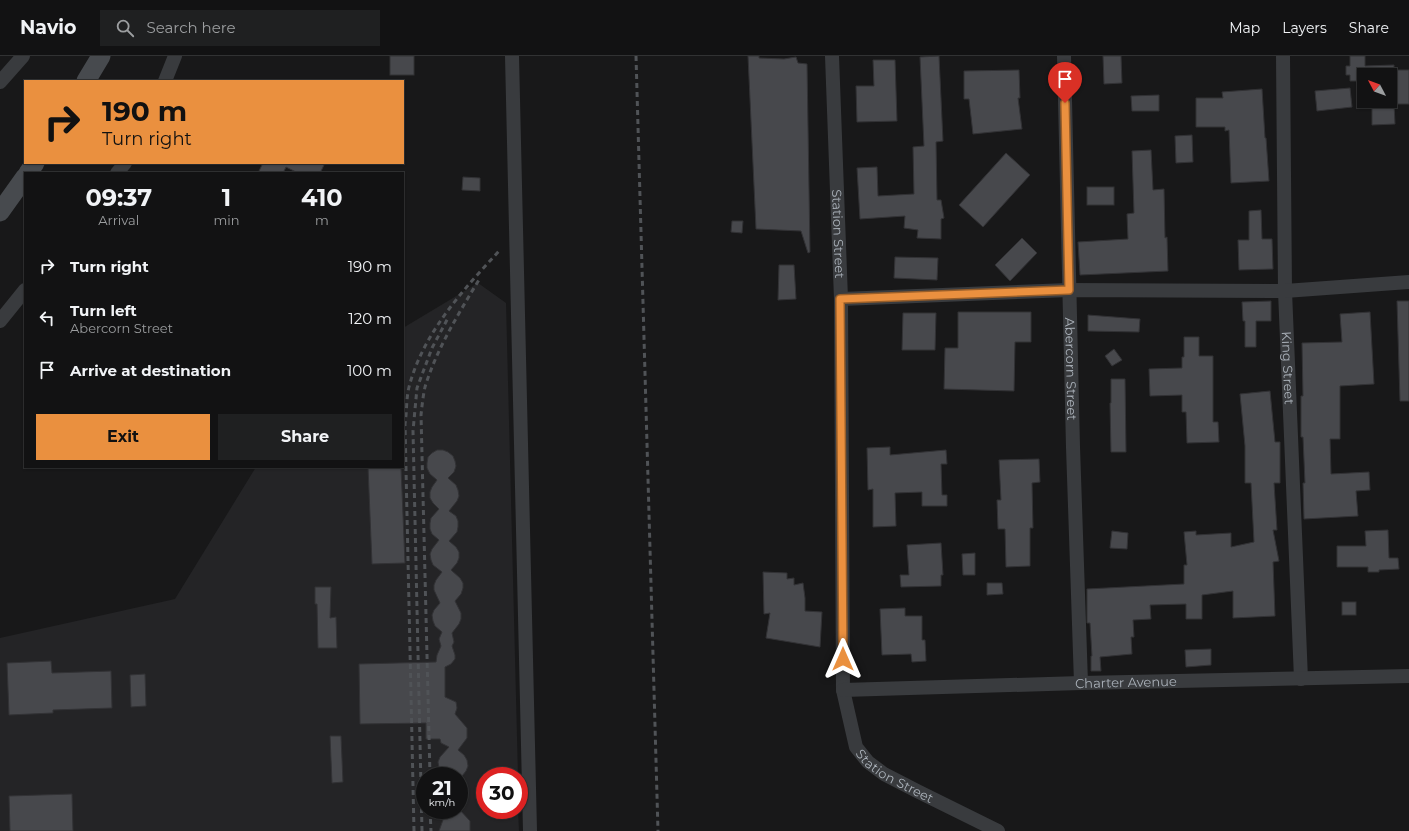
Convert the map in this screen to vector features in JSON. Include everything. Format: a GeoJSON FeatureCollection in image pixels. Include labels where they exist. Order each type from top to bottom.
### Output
{"type":"FeatureCollection","features":[{"type":"Feature","properties":{"kind":"main road"},"geometry":{"type":"LineString","coordinates":[[87,80],[101,56]]}},
{"type":"Feature","properties":{"kind":"main road"},"geometry":{"type":"LineString","coordinates":[[0,212],[24,178]]}},
{"type":"Feature","properties":{"kind":"street"},"geometry":{"type":"LineString","coordinates":[[0,82],[23,56]]}},
{"type":"Feature","properties":{"kind":"street"},"geometry":{"type":"LineString","coordinates":[[165,80],[175,56]]}},
{"type":"Feature","properties":{"kind":"street"},"geometry":{"type":"LineString","coordinates":[[512,56],[530,831]]}},
{"type":"Feature","properties":{"kind":"street","name":"Station Street"},"geometry":{"type":"LineString","coordinates":[[832,56],[840,299],[843,690],[856,746],[868,762],[884,774],[998,831]]}},
{"type":"Feature","properties":{"kind":"street","name":"Abercorn Street"},"geometry":{"type":"LineString","coordinates":[[1064,56],[1073,448],[1081,683]]}},
{"type":"Feature","properties":{"kind":"street","name":"King Street"},"geometry":{"type":"LineString","coordinates":[[1283,56],[1285,291],[1301,679]]}},
{"type":"Feature","properties":{"kind":"street"},"geometry":{"type":"LineString","coordinates":[[118,172],[124,164]]}},
{"type":"Feature","properties":{"kind":"street"},"geometry":{"type":"LineString","coordinates":[[840,299],[1069,290],[1285,291],[1409,282]]}},
{"type":"Feature","properties":{"kind":"street"},"geometry":{"type":"LineString","coordinates":[[0,321],[24,291]]}},
{"type":"Feature","properties":{"kind":"street","name":"Charter Avenue"},"geometry":{"type":"LineString","coordinates":[[843,690],[1409,676]]}},
{"type":"Feature","properties":{"kind":"shaded area"},"geometry":{"type":"Polygon","coordinates":[[[478,283],[506,303],[518,767],[476,767],[476,819],[518,819],[519,831],[0,831],[0,638],[175,599],[255,468],[404,468],[404,327],[478,283]]]}},
{"type":"Feature","properties":{"kind":"building"},"geometry":{"type":"Polygon","coordinates":[[[390,56],[414,56],[414,75],[390,75],[390,56]]]}},
{"type":"Feature","properties":{"kind":"building"},"geometry":{"type":"Polygon","coordinates":[[[748,56],[784,59],[796,57],[798,63],[807,64],[810,252],[808,253],[801,231],[756,229],[748,56]]]}},
{"type":"Feature","properties":{"kind":"building"},"geometry":{"type":"Polygon","coordinates":[[[939,56],[943,141],[936,142],[937,200],[941,200],[944,218],[941,219],[941,239],[917,238],[918,230],[904,228],[905,216],[860,219],[857,168],[877,167],[878,196],[914,194],[913,147],[924,146],[920,57],[939,56]]]}},
{"type":"Feature","properties":{"kind":"building"},"geometry":{"type":"Polygon","coordinates":[[[1103,56],[1121,56],[1122,83],[1104,84],[1103,56]]]}},
{"type":"Feature","properties":{"kind":"building"},"geometry":{"type":"Polygon","coordinates":[[[1350,56],[1365,56],[1365,66],[1394,65],[1394,68],[1357,68],[1357,81],[1350,81],[1350,75],[1346,75],[1346,66],[1350,66],[1350,56]]]}},
{"type":"Feature","properties":{"kind":"building"},"geometry":{"type":"Polygon","coordinates":[[[873,60],[895,60],[897,121],[857,122],[856,86],[874,86],[873,60]]]}},
{"type":"Feature","properties":{"kind":"building"},"geometry":{"type":"Polygon","coordinates":[[[1019,70],[1020,98],[1018,98],[1022,129],[973,134],[969,99],[964,99],[964,71],[1019,70]]]}},
{"type":"Feature","properties":{"kind":"building"},"geometry":{"type":"Polygon","coordinates":[[[1397,70],[1409,70],[1409,104],[1397,104],[1397,70]]]}},
{"type":"Feature","properties":{"kind":"building"},"geometry":{"type":"Polygon","coordinates":[[[1350,88],[1352,107],[1317,111],[1315,91],[1350,88]]]}},
{"type":"Feature","properties":{"kind":"building"},"geometry":{"type":"Polygon","coordinates":[[[1262,89],[1269,181],[1231,183],[1229,130],[1225,131],[1225,127],[1196,127],[1196,98],[1223,98],[1222,92],[1262,89]]]}},
{"type":"Feature","properties":{"kind":"building"},"geometry":{"type":"Polygon","coordinates":[[[1159,95],[1159,111],[1132,111],[1131,96],[1159,95]]]}},
{"type":"Feature","properties":{"kind":"building"},"geometry":{"type":"Polygon","coordinates":[[[1372,108],[1394,108],[1395,124],[1372,125],[1372,108]]]}},
{"type":"Feature","properties":{"kind":"building"},"geometry":{"type":"Polygon","coordinates":[[[1192,135],[1193,162],[1176,163],[1175,136],[1192,135]]]}},
{"type":"Feature","properties":{"kind":"building"},"geometry":{"type":"Polygon","coordinates":[[[1151,150],[1153,190],[1164,189],[1165,238],[1167,237],[1168,271],[1080,275],[1078,242],[1128,239],[1127,214],[1134,213],[1132,151],[1151,150]]]}},
{"type":"Feature","properties":{"kind":"building"},"geometry":{"type":"Polygon","coordinates":[[[1006,153],[1030,175],[983,227],[959,205],[1006,153]]]}},
{"type":"Feature","properties":{"kind":"building"},"geometry":{"type":"Polygon","coordinates":[[[262,164],[324,164],[320,172],[296,172],[286,167],[284,172],[258,172],[262,164]]]}},
{"type":"Feature","properties":{"kind":"building"},"geometry":{"type":"Polygon","coordinates":[[[463,177],[480,178],[480,191],[462,190],[463,177]]]}},
{"type":"Feature","properties":{"kind":"building"},"geometry":{"type":"Polygon","coordinates":[[[1087,187],[1114,187],[1114,205],[1087,205],[1087,187]]]}},
{"type":"Feature","properties":{"kind":"building"},"geometry":{"type":"Polygon","coordinates":[[[1261,210],[1262,239],[1272,239],[1273,269],[1239,270],[1238,240],[1249,240],[1249,211],[1261,210]]]}},
{"type":"Feature","properties":{"kind":"building"},"geometry":{"type":"Polygon","coordinates":[[[732,221],[743,221],[742,233],[731,232],[732,221]]]}},
{"type":"Feature","properties":{"kind":"building"},"geometry":{"type":"Polygon","coordinates":[[[1022,238],[1037,253],[1010,281],[995,265],[1022,238]]]}},
{"type":"Feature","properties":{"kind":"building"},"geometry":{"type":"Polygon","coordinates":[[[895,257],[938,258],[937,280],[894,278],[895,257]]]}},
{"type":"Feature","properties":{"kind":"building"},"geometry":{"type":"Polygon","coordinates":[[[779,265],[794,265],[796,299],[778,300],[779,265]]]}},
{"type":"Feature","properties":{"kind":"building"},"geometry":{"type":"Polygon","coordinates":[[[1271,301],[1271,321],[1256,321],[1256,347],[1245,347],[1245,321],[1243,321],[1242,302],[1271,301]]]}},
{"type":"Feature","properties":{"kind":"building"},"geometry":{"type":"Polygon","coordinates":[[[1397,301],[1409,301],[1409,401],[1400,401],[1397,301]]]}},
{"type":"Feature","properties":{"kind":"building"},"geometry":{"type":"Polygon","coordinates":[[[958,312],[1031,312],[1031,342],[1015,342],[1014,391],[944,389],[945,348],[958,348],[958,312]]]}},
{"type":"Feature","properties":{"kind":"building"},"geometry":{"type":"Polygon","coordinates":[[[1370,312],[1374,384],[1340,386],[1340,439],[1330,439],[1331,474],[1369,472],[1370,490],[1356,491],[1358,516],[1304,519],[1303,483],[1305,483],[1303,437],[1301,437],[1301,396],[1303,396],[1302,343],[1342,342],[1340,314],[1370,312]]]}},
{"type":"Feature","properties":{"kind":"building"},"geometry":{"type":"Polygon","coordinates":[[[903,313],[936,313],[935,350],[902,350],[903,313]]]}},
{"type":"Feature","properties":{"kind":"building"},"geometry":{"type":"Polygon","coordinates":[[[1088,315],[1140,319],[1139,332],[1088,331],[1088,315]]]}},
{"type":"Feature","properties":{"kind":"building"},"geometry":{"type":"Polygon","coordinates":[[[1184,337],[1199,337],[1199,356],[1213,356],[1213,422],[1218,422],[1219,442],[1187,443],[1186,412],[1182,412],[1182,395],[1150,396],[1149,369],[1182,368],[1182,357],[1184,357],[1184,337]]]}},
{"type":"Feature","properties":{"kind":"building"},"geometry":{"type":"Polygon","coordinates":[[[1114,349],[1122,360],[1112,366],[1105,356],[1114,349]]]}},
{"type":"Feature","properties":{"kind":"building"},"geometry":{"type":"Polygon","coordinates":[[[1111,379],[1125,379],[1126,452],[1111,452],[1111,379]]]}},
{"type":"Feature","properties":{"kind":"building"},"geometry":{"type":"Polygon","coordinates":[[[1270,391],[1275,442],[1280,442],[1280,483],[1274,483],[1277,530],[1273,530],[1279,561],[1273,562],[1275,616],[1233,618],[1233,591],[1202,595],[1202,619],[1186,619],[1186,604],[1150,605],[1151,619],[1133,620],[1134,637],[1131,637],[1132,654],[1100,657],[1101,671],[1091,671],[1092,656],[1090,623],[1087,623],[1087,589],[1184,584],[1184,565],[1187,565],[1184,532],[1196,531],[1196,535],[1231,533],[1231,547],[1254,542],[1251,483],[1245,483],[1245,446],[1240,394],[1270,391]]]}},
{"type":"Feature","properties":{"kind":"building"},"geometry":{"type":"Polygon","coordinates":[[[890,447],[890,455],[946,450],[947,464],[941,464],[942,495],[947,495],[947,506],[922,506],[922,492],[895,493],[896,526],[873,527],[873,489],[868,490],[867,448],[890,447]]]}},
{"type":"Feature","properties":{"kind":"building"},"geometry":{"type":"Polygon","coordinates":[[[437,450],[448,452],[453,456],[456,466],[454,472],[448,478],[456,485],[459,496],[449,511],[456,516],[458,527],[457,532],[449,541],[459,552],[457,563],[451,570],[460,578],[463,583],[463,588],[461,594],[455,601],[461,613],[461,619],[452,633],[454,642],[452,646],[455,659],[451,664],[445,667],[445,697],[456,702],[457,708],[455,714],[467,728],[467,738],[458,750],[467,760],[468,767],[439,767],[438,762],[440,757],[449,747],[441,743],[440,739],[426,739],[426,723],[360,724],[359,664],[436,662],[441,646],[439,639],[442,632],[435,626],[432,615],[440,603],[434,590],[434,585],[442,572],[433,565],[430,554],[439,540],[432,534],[430,529],[431,518],[439,509],[430,498],[430,492],[437,480],[430,474],[427,468],[428,457],[437,450]]]}},
{"type":"Feature","properties":{"kind":"building"},"geometry":{"type":"Polygon","coordinates":[[[1039,459],[1040,482],[1032,483],[1033,528],[1030,528],[1030,566],[1006,567],[1005,529],[998,529],[997,500],[1001,500],[999,460],[1039,459]]]}},
{"type":"Feature","properties":{"kind":"building"},"geometry":{"type":"Polygon","coordinates":[[[368,468],[401,468],[405,563],[372,564],[368,468]]]}},
{"type":"Feature","properties":{"kind":"building"},"geometry":{"type":"Polygon","coordinates":[[[1388,530],[1389,558],[1398,558],[1399,569],[1368,572],[1368,567],[1337,567],[1337,546],[1366,546],[1365,531],[1388,530]]]}},
{"type":"Feature","properties":{"kind":"building"},"geometry":{"type":"Polygon","coordinates":[[[1112,531],[1128,533],[1127,549],[1110,548],[1112,531]]]}},
{"type":"Feature","properties":{"kind":"building"},"geometry":{"type":"Polygon","coordinates":[[[941,543],[943,575],[941,575],[941,586],[901,587],[900,575],[909,575],[907,545],[941,543]]]}},
{"type":"Feature","properties":{"kind":"building"},"geometry":{"type":"Polygon","coordinates":[[[975,553],[975,575],[963,575],[962,554],[975,553]]]}},
{"type":"Feature","properties":{"kind":"building"},"geometry":{"type":"Polygon","coordinates":[[[763,572],[787,573],[787,579],[794,578],[794,585],[803,583],[805,611],[822,612],[820,647],[766,638],[770,613],[764,614],[763,572]]]}},
{"type":"Feature","properties":{"kind":"building"},"geometry":{"type":"Polygon","coordinates":[[[987,583],[1002,583],[1003,594],[987,595],[987,583]]]}},
{"type":"Feature","properties":{"kind":"building"},"geometry":{"type":"Polygon","coordinates":[[[315,587],[331,587],[330,618],[336,617],[337,648],[318,648],[315,587]]]}},
{"type":"Feature","properties":{"kind":"building"},"geometry":{"type":"Polygon","coordinates":[[[1342,602],[1356,602],[1356,615],[1342,615],[1342,602]]]}},
{"type":"Feature","properties":{"kind":"building"},"geometry":{"type":"Polygon","coordinates":[[[905,608],[905,616],[922,616],[922,640],[925,640],[926,661],[912,662],[911,654],[882,655],[880,609],[905,608]]]}},
{"type":"Feature","properties":{"kind":"building"},"geometry":{"type":"Polygon","coordinates":[[[1211,649],[1211,665],[1186,667],[1185,650],[1211,649]]]}},
{"type":"Feature","properties":{"kind":"building"},"geometry":{"type":"Polygon","coordinates":[[[51,661],[52,673],[111,671],[112,708],[53,710],[53,713],[9,715],[7,663],[51,661]]]}},
{"type":"Feature","properties":{"kind":"building"},"geometry":{"type":"Polygon","coordinates":[[[145,674],[146,706],[131,707],[130,675],[145,674]]]}},
{"type":"Feature","properties":{"kind":"building"},"geometry":{"type":"Polygon","coordinates":[[[330,736],[341,736],[343,782],[332,783],[330,736]]]}},
{"type":"Feature","properties":{"kind":"building"},"geometry":{"type":"Polygon","coordinates":[[[72,794],[73,831],[10,831],[9,796],[72,794]]]}},
{"type":"Feature","properties":{"kind":"building"},"geometry":{"type":"Polygon","coordinates":[[[443,819],[468,819],[470,821],[470,831],[439,831],[443,819]]]}},
{"type":"Feature","properties":{"kind":"railway"},"geometry":{"type":"LineString","coordinates":[[636,56],[658,831]]}},
{"type":"Feature","properties":{"kind":"railway"},"geometry":{"type":"LineString","coordinates":[[414,831],[405,424],[408,392],[415,367],[434,330],[472,281],[500,250]]}},
{"type":"Feature","properties":{"kind":"railway"},"geometry":{"type":"LineString","coordinates":[[430,767],[421,415],[425,387],[436,358],[449,331],[480,278]]}},
{"type":"Feature","properties":{"kind":"railway"},"geometry":{"type":"LineString","coordinates":[[422,831],[413,431],[417,388],[432,348],[448,318]]}},
{"type":"Feature","properties":{"kind":"railway"},"geometry":{"type":"LineString","coordinates":[[430,819],[431,831]]}},
{"type":"Feature","properties":{"kind":"route"},"geometry":{"type":"LineString","coordinates":[[843,659],[840,299],[1069,290],[1065,103]]}}]}
